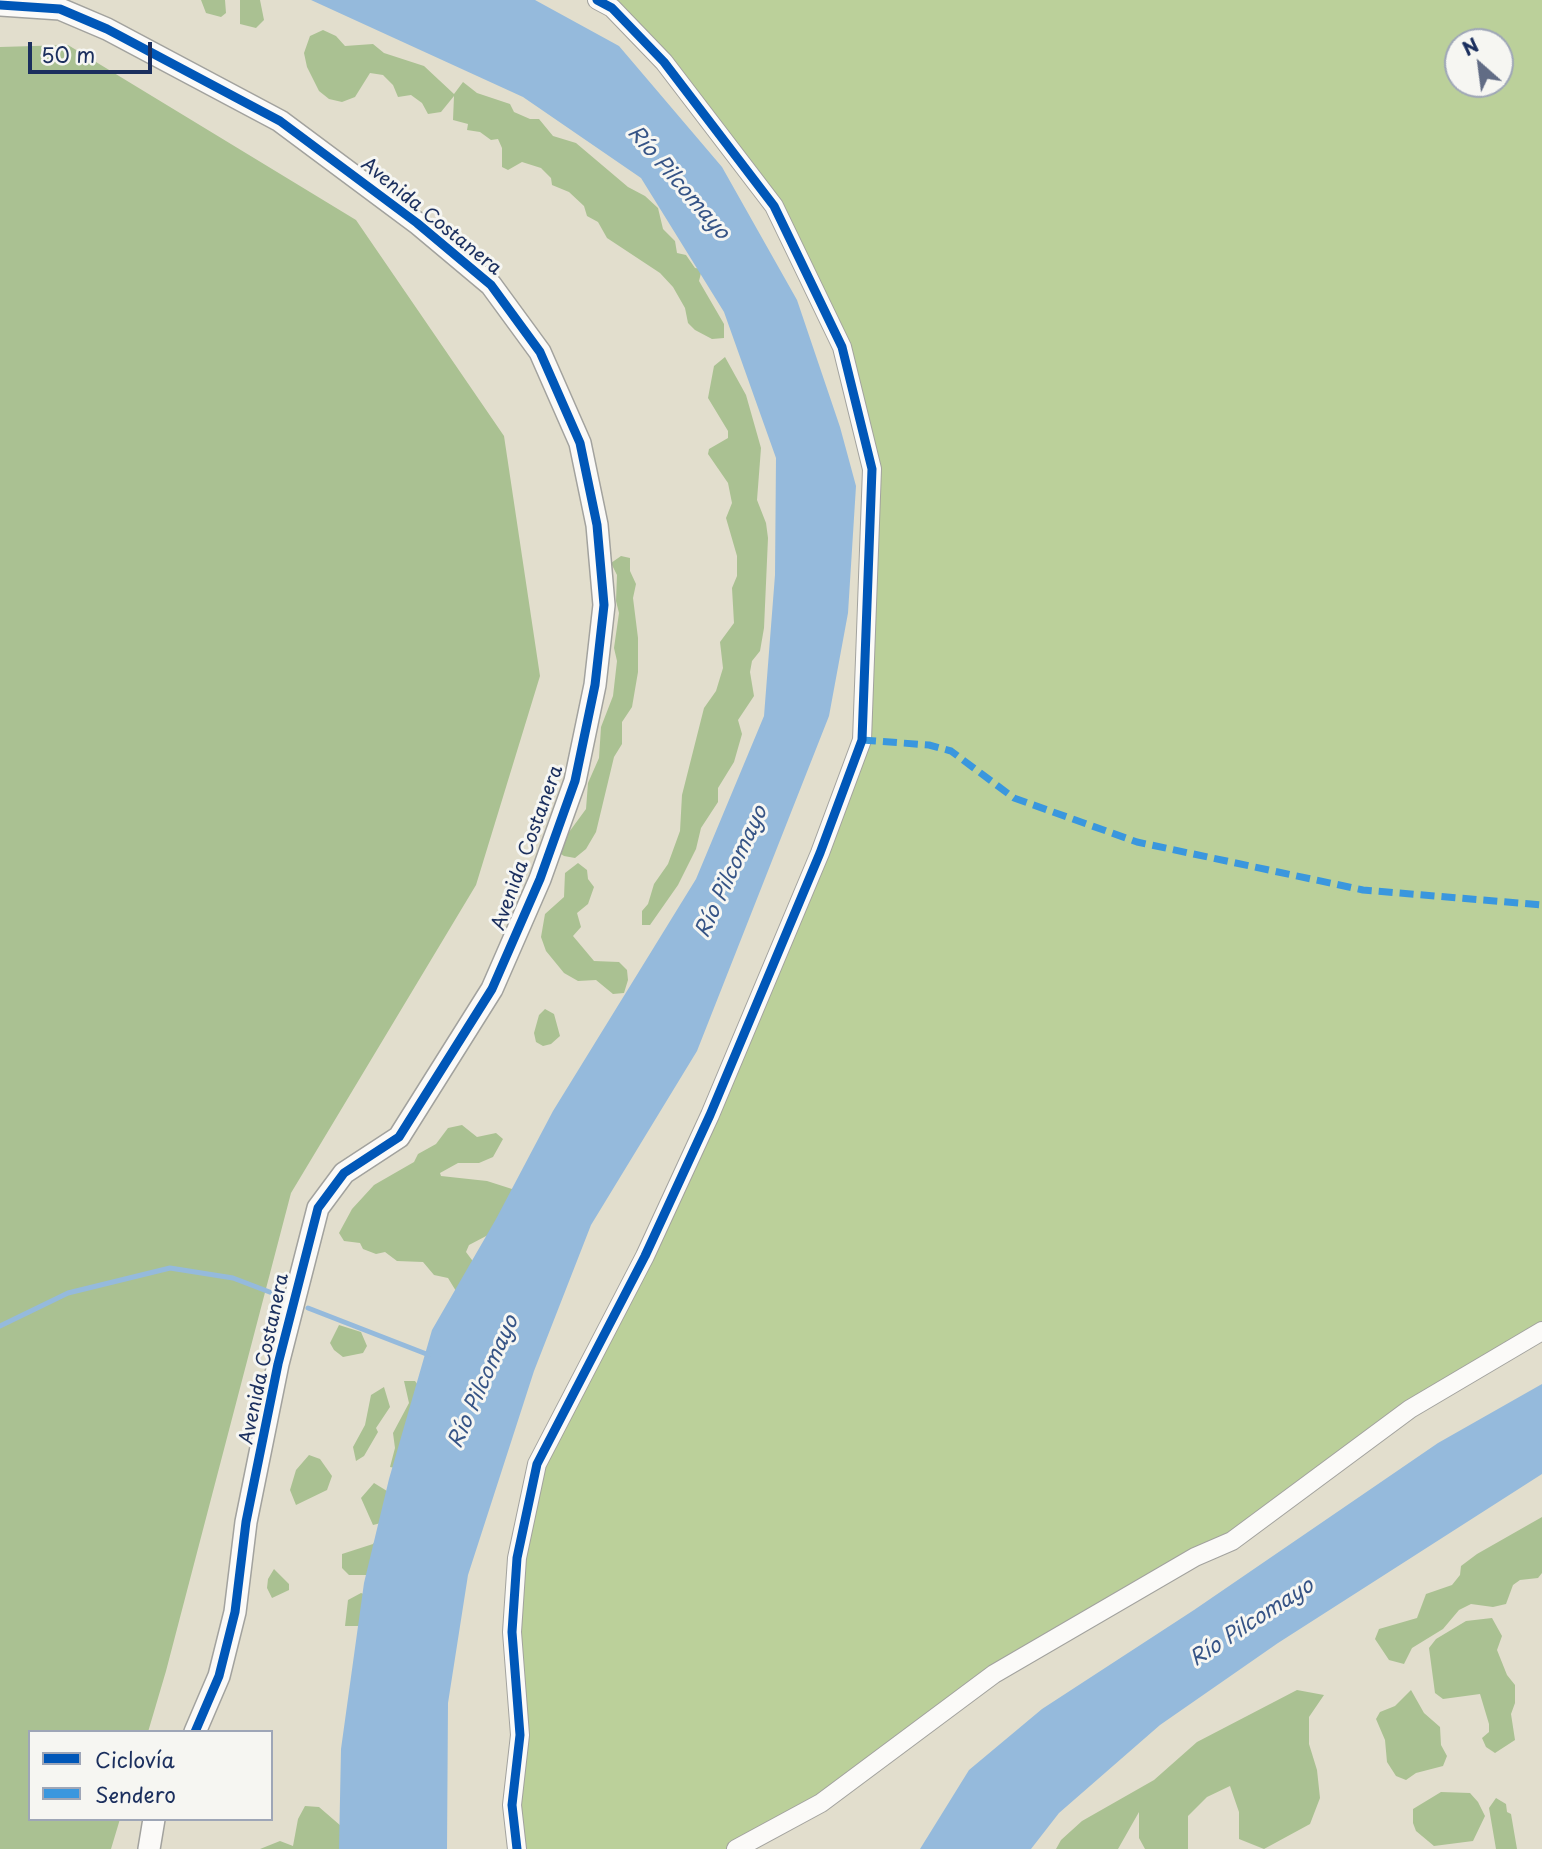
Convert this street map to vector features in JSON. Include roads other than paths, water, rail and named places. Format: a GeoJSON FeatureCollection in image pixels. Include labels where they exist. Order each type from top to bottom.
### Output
{"type":"FeatureCollection","features":[{"type":"Feature","properties":{"kind":"street"},"geometry":{"type":"LineString","coordinates":[[517,1849],[512,1805],[520,1735],[512,1632],[517,1558],[537,1464],[645,1256],[710,1115],[820,853],[862,740],[872,469],[842,347],[774,206],[664,62],[611,8],[597,0]]}},
{"type":"Feature","properties":{"kind":"street","name":"Avenida Costanera"},"geometry":{"type":"LineString","coordinates":[[0,5],[60,9],[107,29],[280,121],[418,223],[491,285],[540,352],[580,443],[597,525],[604,605],[595,685],[575,781],[540,879],[492,989],[399,1137],[344,1173],[318,1208],[278,1364],[246,1522],[235,1612],[219,1676],[196,1730]]}},
{"type":"Feature","properties":{"kind":"street"},"geometry":{"type":"LineString","coordinates":[[736,1849],[821,1803],[994,1674],[1184,1564],[1232,1541],[1410,1409],[1542,1332]]}},
{"type":"Feature","properties":{"kind":"street"},"geometry":{"type":"LineString","coordinates":[[149,1849],[154,1821]]}},
{"type":"Feature","properties":{"kind":"water","name":"Río Pilcomayo"},"geometry":{"type":"Polygon","coordinates":[[[311,0],[535,0],[619,46],[722,167],[797,300],[840,427],[856,486],[848,613],[829,716],[697,1051],[591,1225],[534,1371],[468,1575],[448,1703],[447,1849],[339,1849],[341,1749],[364,1583],[389,1479],[432,1330],[496,1219],[553,1111],[696,879],[764,716],[775,575],[776,458],[724,312],[641,178],[523,97],[311,0]]]}},
{"type":"Feature","properties":{"kind":"water","name":"Río Pilcomayo"},"geometry":{"type":"Polygon","coordinates":[[[1542,1384],[1542,1474],[1278,1643],[1160,1725],[1059,1813],[1031,1849],[920,1849],[969,1770],[1042,1709],[1194,1610],[1438,1443],[1542,1384]]]}},
{"type":"Feature","properties":{"kind":"waterway"},"geometry":{"type":"LineString","coordinates":[[0,1326],[68,1293],[170,1268],[233,1278],[280,1296]]}},
{"type":"Feature","properties":{"kind":"waterway"},"geometry":{"type":"LineString","coordinates":[[308,1308],[429,1355]]}}]}
